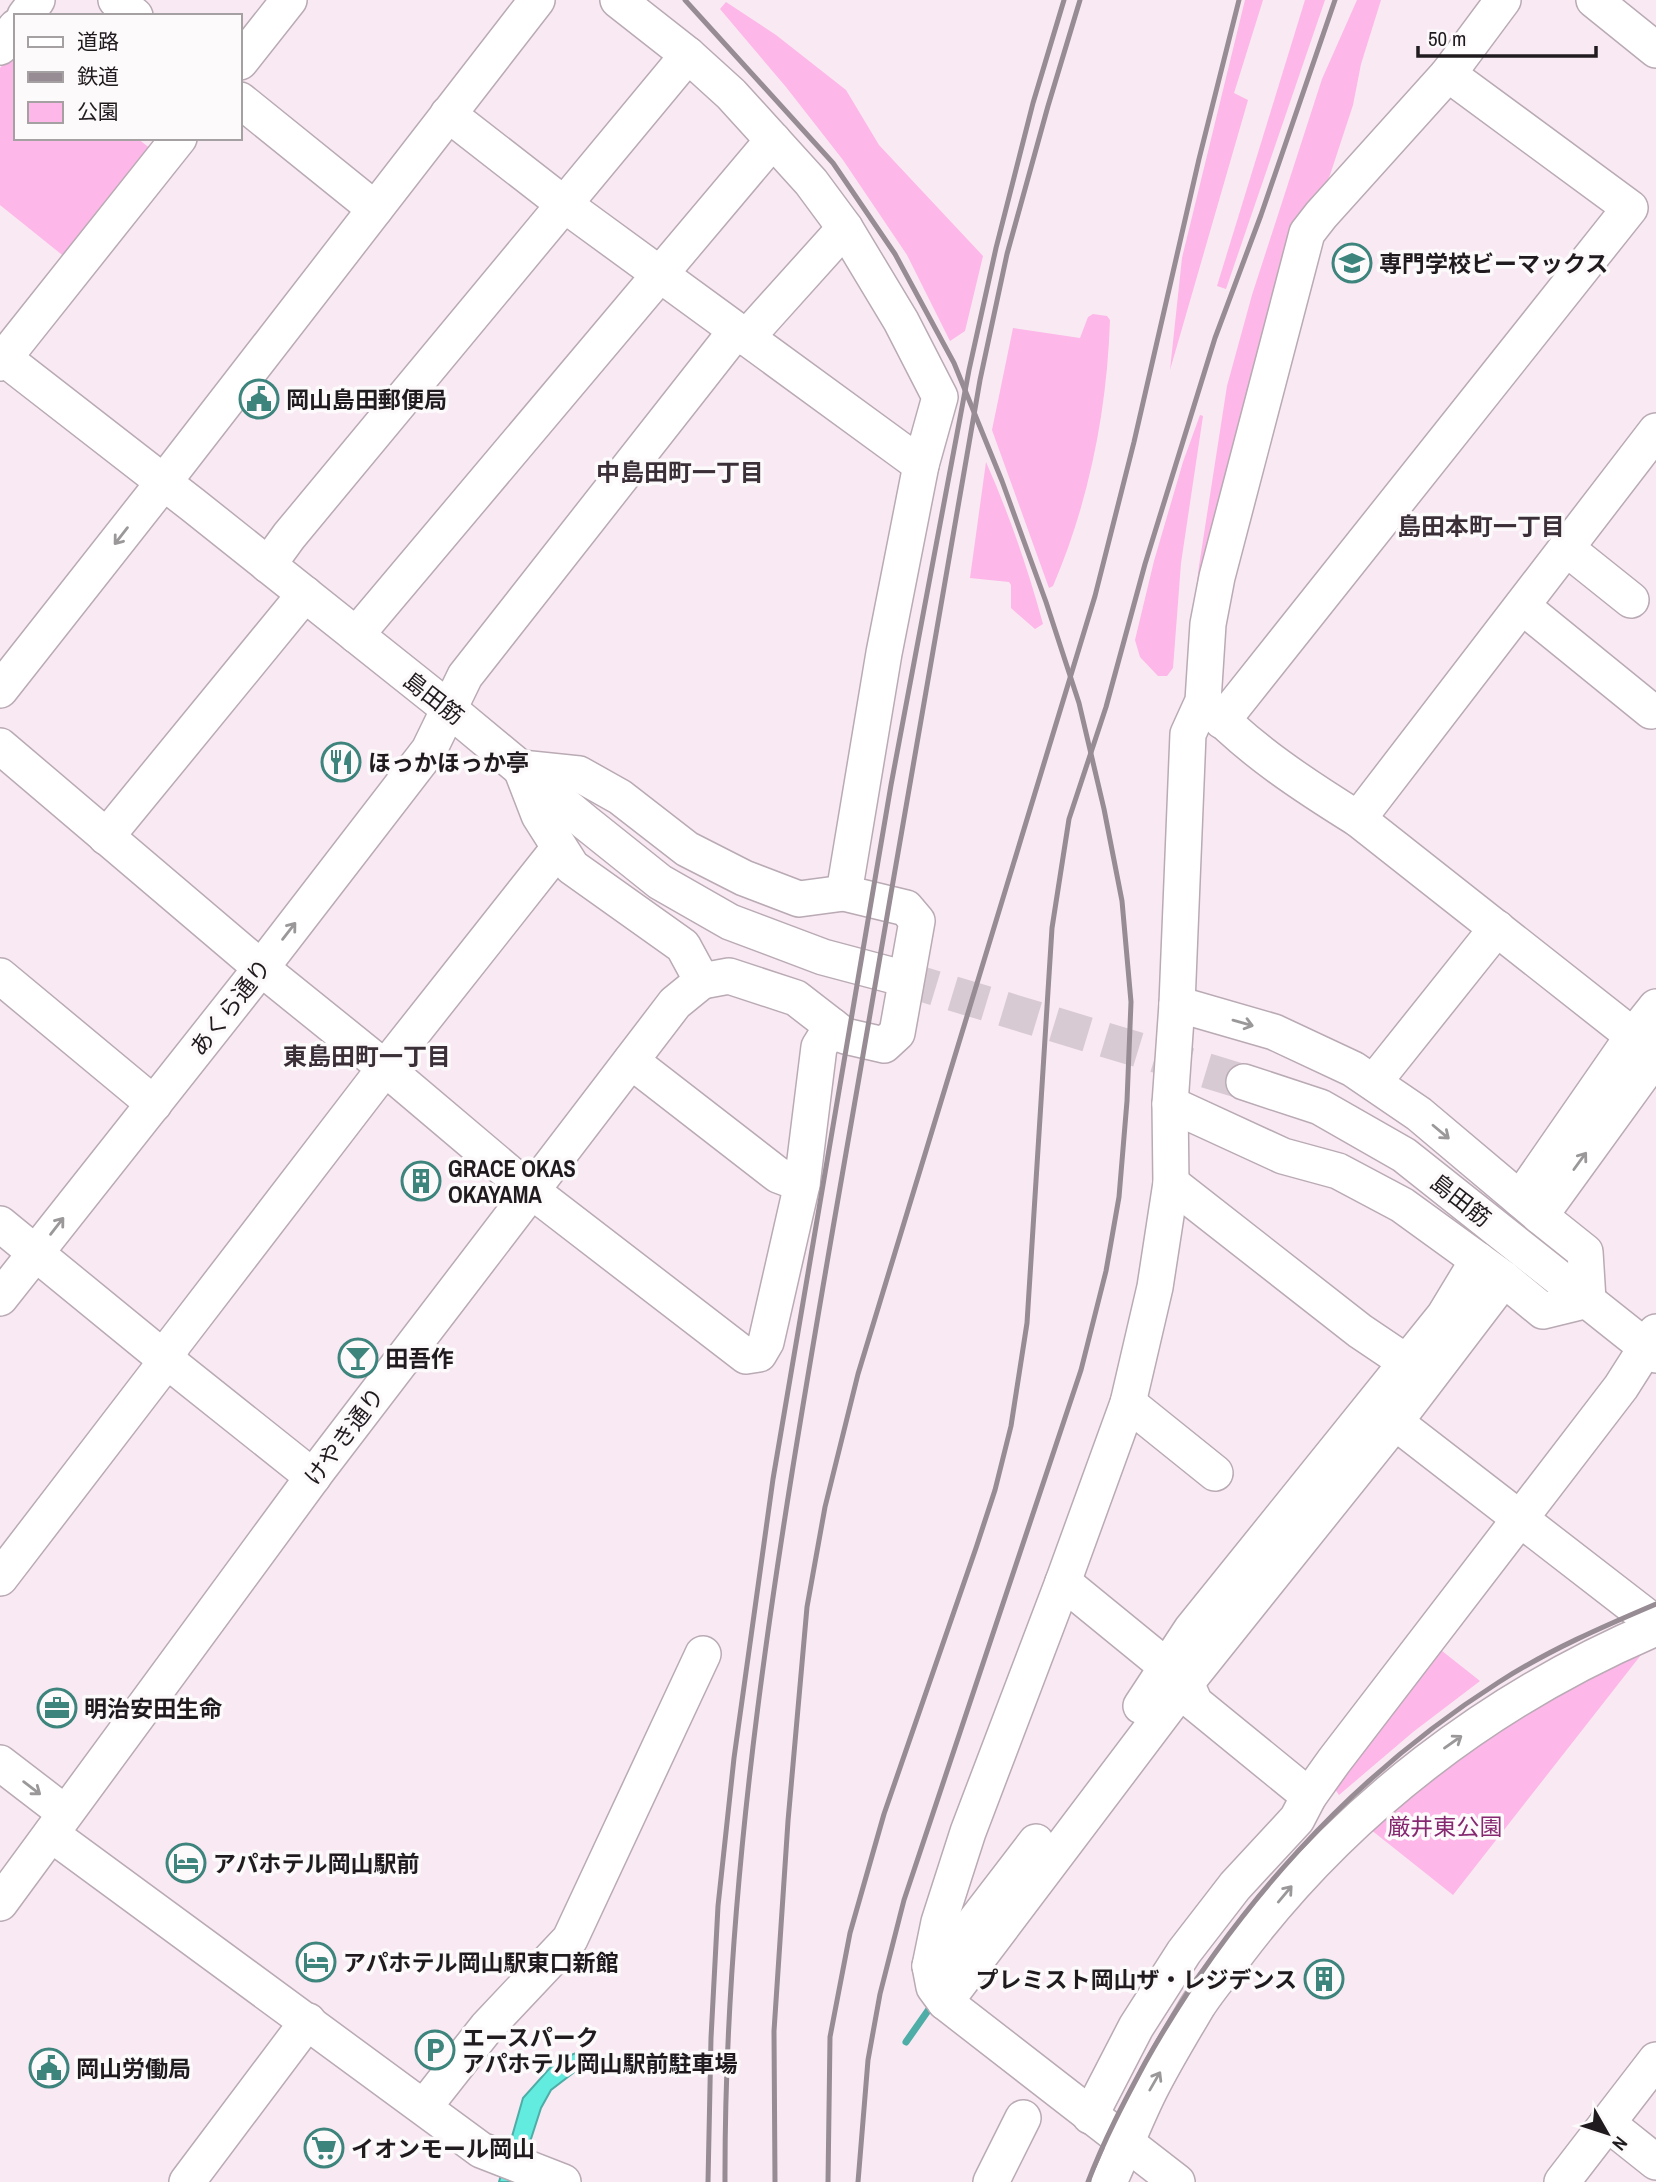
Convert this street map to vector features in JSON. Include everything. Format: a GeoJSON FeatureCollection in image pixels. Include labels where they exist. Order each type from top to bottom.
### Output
{"type":"FeatureCollection","features":[{"type":"Feature","properties":{"kind":"street"},"geometry":{"type":"LineString","coordinates":[[116,0],[133,14]]}},
{"type":"Feature","properties":{"kind":"street"},"geometry":{"type":"LineString","coordinates":[[242,59],[289,0]]}},
{"type":"Feature","properties":{"kind":"street"},"geometry":{"type":"LineString","coordinates":[[0,690],[537,0]]}},
{"type":"Feature","properties":{"kind":"street"},"geometry":{"type":"LineString","coordinates":[[618,0],[732,94],[811,182],[845,228],[901,321],[940,397],[921,465],[884,653],[844,893]]}},
{"type":"Feature","properties":{"kind":"street"},"geometry":{"type":"LineString","coordinates":[[1503,0],[1448,74],[1307,233],[1216,577],[1208,624],[1213,711],[1307,787],[1358,819],[1646,1047]]}},
{"type":"Feature","properties":{"kind":"street"},"geometry":{"type":"LineString","coordinates":[[1594,0],[1656,50]]}},
{"type":"Feature","properties":{"kind":"street"},"geometry":{"type":"LineString","coordinates":[[0,47],[14,30]]}},
{"type":"Feature","properties":{"kind":"street"},"geometry":{"type":"LineString","coordinates":[[268,565],[688,55]]}},
{"type":"Feature","properties":{"kind":"street"},"geometry":{"type":"LineString","coordinates":[[938,1988],[939,1922],[968,1832],[1128,1403],[1155,1287],[1171,1183],[1170,1104],[1177,1004],[1188,734],[1213,711],[1630,208],[1448,74]]}},
{"type":"Feature","properties":{"kind":"street"},"geometry":{"type":"LineString","coordinates":[[242,102],[375,209]]}},
{"type":"Feature","properties":{"kind":"street"},"geometry":{"type":"LineString","coordinates":[[447,114],[565,205],[921,465]]}},
{"type":"Feature","properties":{"kind":"street"},"geometry":{"type":"LineString","coordinates":[[1,359],[177,140]]}},
{"type":"Feature","properties":{"kind":"street"},"geometry":{"type":"LineString","coordinates":[[356,635],[773,140]]}},
{"type":"Feature","properties":{"kind":"street","name":"あくら通り"},"geometry":{"type":"LineString","coordinates":[[0,1298],[429,750],[465,676],[741,335],[845,228]]}},
{"type":"Feature","properties":{"kind":"street","name":"島田筋"},"geometry":{"type":"LineString","coordinates":[[1,359],[305,594],[660,882],[730,922],[823,957],[902,978]]}},
{"type":"Feature","properties":{"kind":"street"},"geometry":{"type":"LineString","coordinates":[[1358,819],[1656,431]]}},
{"type":"Feature","properties":{"kind":"street"},"geometry":{"type":"LineString","coordinates":[[1566,548],[1631,600]]}},
{"type":"Feature","properties":{"kind":"street"},"geometry":{"type":"LineString","coordinates":[[106,837],[305,594]]}},
{"type":"Feature","properties":{"kind":"street"},"geometry":{"type":"LineString","coordinates":[[1522,606],[1651,711]]}},
{"type":"Feature","properties":{"kind":"street"},"geometry":{"type":"LineString","coordinates":[[0,746],[261,968],[531,1191],[746,1356],[760,1354],[766,1342],[802,1184],[819,1047],[832,1026]]}},
{"type":"Feature","properties":{"kind":"street"},"geometry":{"type":"LineString","coordinates":[[521,768],[579,774],[620,797],[687,849],[744,878],[799,899],[844,893],[905,908],[917,921],[897,1033],[884,1045],[845,1036],[796,998],[729,976],[702,981],[683,946],[572,867],[539,815],[521,768]]}},
{"type":"Feature","properties":{"kind":"street"},"geometry":{"type":"LineString","coordinates":[[0,1578],[158,1372],[174,1343],[385,1068],[559,848]]}},
{"type":"Feature","properties":{"kind":"street"},"geometry":{"type":"LineString","coordinates":[[1374,1082],[1497,928]]}},
{"type":"Feature","properties":{"kind":"street"},"geometry":{"type":"LineString","coordinates":[[0,976],[154,1104]]}},
{"type":"Feature","properties":{"kind":"street","name":"けやき通り"},"geometry":{"type":"LineString","coordinates":[[0,1903],[313,1477],[675,1003],[702,981]]}},
{"type":"Feature","properties":{"kind":"street"},"geometry":{"type":"LineString","coordinates":[[1170,1104],[1283,1156],[1338,1171],[1402,1205],[1491,1269],[1543,1311],[1588,1300],[1585,1252],[1419,1114],[1353,1069],[1275,1032],[1177,1004]]}},
{"type":"Feature","properties":{"kind":"street"},"geometry":{"type":"LineString","coordinates":[[1530,1207],[1646,1047],[1656,1007]]}},
{"type":"Feature","properties":{"kind":"street"},"geometry":{"type":"LineString","coordinates":[[631,1061],[778,1175],[802,1184]]}},
{"type":"Feature","properties":{"kind":"street","name":"島田筋"},"geometry":{"type":"LineString","coordinates":[[1244,1082],[1320,1107],[1404,1156],[1588,1300],[1653,1345]]}},
{"type":"Feature","properties":{"kind":"street"},"geometry":{"type":"LineString","coordinates":[[1171,1183],[1360,1331],[1406,1362]]}},
{"type":"Feature","properties":{"kind":"street"},"geometry":{"type":"LineString","coordinates":[[0,1224],[313,1477]]}},
{"type":"Feature","properties":{"kind":"street"},"geometry":{"type":"LineString","coordinates":[[1177,1676],[1191,1630],[1444,1316],[1491,1269]]}},
{"type":"Feature","properties":{"kind":"street"},"geometry":{"type":"LineString","coordinates":[[938,1988],[1177,1676],[1395,1422],[1491,1269]]}},
{"type":"Feature","properties":{"kind":"street"},"geometry":{"type":"LineString","coordinates":[[991,2182],[1016,2119],[1051,2117],[1081,2108],[1184,1952],[1235,1886],[1297,1819],[1309,1796],[1653,1345]]}},
{"type":"Feature","properties":{"kind":"street"},"geometry":{"type":"LineString","coordinates":[[1128,1403],[1215,1473]]}},
{"type":"Feature","properties":{"kind":"street"},"geometry":{"type":"LineString","coordinates":[[1109,2182],[1149,2091],[1198,2005],[1298,1879],[1358,1819],[1418,1767],[1488,1717],[1609,1648],[1656,1626],[1395,1422]]}},
{"type":"Feature","properties":{"kind":"street"},"geometry":{"type":"LineString","coordinates":[[1063,1582],[1177,1676],[1195,1703],[1309,1796]]}},
{"type":"Feature","properties":{"kind":"street"},"geometry":{"type":"LineString","coordinates":[[424,2107],[487,2027],[570,1939],[703,1654]]}},
{"type":"Feature","properties":{"kind":"street"},"geometry":{"type":"LineString","coordinates":[[0,1763],[58,1824],[309,2021],[481,2150],[563,2182]]}},
{"type":"Feature","properties":{"kind":"street"},"geometry":{"type":"LineString","coordinates":[[938,1988],[1081,2108],[1177,2182]]}},
{"type":"Feature","properties":{"kind":"street"},"geometry":{"type":"LineString","coordinates":[[187,2182],[309,2021]]}},
{"type":"Feature","properties":{"kind":"street"},"geometry":{"type":"LineString","coordinates":[[1562,2182],[1656,2060]]}},
{"type":"Feature","properties":{"kind":"street"},"geometry":{"type":"LineString","coordinates":[[1607,2123],[1656,2162]]}},
{"type":"Feature","properties":{"kind":"green space"},"geometry":{"type":"Polygon","coordinates":[[[1245,0],[1263,0],[1234,93],[1248,100],[1170,370],[1182,258],[1245,0]]]}},
{"type":"Feature","properties":{"kind":"green space"},"geometry":{"type":"Polygon","coordinates":[[[1305,0],[1325,0],[1226,289],[1217,286],[1305,0]]]}},
{"type":"Feature","properties":{"kind":"green space"},"geometry":{"type":"Polygon","coordinates":[[[1357,0],[1381,0],[1361,64],[1353,105],[1330,175],[1318,201],[1191,677],[1186,672],[1199,566],[1227,386],[1252,295],[1322,79],[1357,0]]]}},
{"type":"Feature","properties":{"kind":"green space"},"geometry":{"type":"Polygon","coordinates":[[[726,2],[776,35],[846,90],[879,145],[983,256],[965,331],[950,341],[907,255],[843,160],[720,9],[726,2]]]}},
{"type":"Feature","properties":{"kind":"green space"},"geometry":{"type":"Polygon","coordinates":[[[14,50],[14,140],[140,140],[157,154],[71,262],[0,205],[0,68],[14,50]]]}},
{"type":"Feature","properties":{"kind":"green space"},"geometry":{"type":"Polygon","coordinates":[[[1093,314],[1107,316],[1110,320],[1100,422],[1077,522],[1053,586],[1049,588],[992,430],[1013,328],[1080,338],[1088,317],[1093,314]]]}},
{"type":"Feature","properties":{"kind":"green space"},"geometry":{"type":"Polygon","coordinates":[[[1200,415],[1203,416],[1181,563],[1173,668],[1167,676],[1158,676],[1140,657],[1135,640],[1154,561],[1200,415]]]}},
{"type":"Feature","properties":{"kind":"green space"},"geometry":{"type":"Polygon","coordinates":[[[986,462],[1010,522],[1037,603],[1043,624],[1035,629],[1011,608],[1009,582],[970,578],[986,462]]]}},
{"type":"Feature","properties":{"kind":"green space"},"geometry":{"type":"Polygon","coordinates":[[[1432,1643],[1480,1681],[1413,1732],[1339,1795],[1328,1779],[1432,1643]]]}},
{"type":"Feature","properties":{"kind":"green space","name":"厳井東公園"},"geometry":{"type":"Polygon","coordinates":[[[1648,1646],[1453,1895],[1370,1829],[1492,1728],[1648,1646]]]}},
{"type":"Feature","properties":{"kind":"shaded area"},"geometry":{"type":"Polygon","coordinates":[[[579,2052],[577,2070],[551,2090],[541,2108],[517,2182],[499,2182],[523,2098],[557,2060],[579,2052]]]}},
{"type":"Feature","properties":{"kind":"waterway"},"geometry":{"type":"LineString","coordinates":[[906,2042],[934,2002]]}},
{"type":"Feature","properties":{"kind":"tunnel"},"geometry":{"type":"LineString","coordinates":[[902,978],[1244,1082]]}},
{"type":"Feature","properties":{"kind":"railway"},"geometry":{"type":"LineString","coordinates":[[685,0],[833,163],[895,254],[954,363],[1002,481],[1079,703],[1122,901],[1131,1002],[1119,1197],[1106,1271],[1081,1370],[904,1900],[880,1994],[868,2060],[858,2182]]}},
{"type":"Feature","properties":{"kind":"railway"},"geometry":{"type":"LineString","coordinates":[[708,2182],[711,2038],[718,1906],[734,1758],[773,1479],[891,785],[969,370],[996,248],[1033,103],[1064,0]]}},
{"type":"Feature","properties":{"kind":"railway"},"geometry":{"type":"LineString","coordinates":[[725,2182],[727,2062],[744,1822],[758,1703],[793,1465],[980,380],[1007,254],[1080,0]]}},
{"type":"Feature","properties":{"kind":"railway"},"geometry":{"type":"LineString","coordinates":[[775,2182],[774,2031],[788,1821],[807,1607],[825,1507],[858,1374],[1095,596],[1239,0]]}},
{"type":"Feature","properties":{"kind":"railway"},"geometry":{"type":"LineString","coordinates":[[828,2182],[830,2037],[850,1933],[884,1814],[995,1490],[1011,1426],[1027,1323],[1052,928],[1069,819],[1106,707],[1145,564],[1215,338],[1261,215],[1335,0]]}},
{"type":"Feature","properties":{"kind":"railway"},"geometry":{"type":"LineString","coordinates":[[1088,2182],[1129,2092],[1179,2007],[1216,1952],[1299,1850],[1393,1760],[1445,1719],[1518,1670],[1556,1649],[1656,1604]]}},
{"type":"Feature","properties":{"kind":"place","name":"専門学校ビーマックス"},"geometry":{"type":"Point","coordinates":[1352,263]}},
{"type":"Feature","properties":{"kind":"place","name":"岡山島田郵便局"},"geometry":{"type":"Point","coordinates":[259,399]}},
{"type":"Feature","properties":{"kind":"place","name":"ほっかほっか亭"},"geometry":{"type":"Point","coordinates":[341,762]}},
{"type":"Feature","properties":{"kind":"place","name":"GRACE OKAS OKAYAMA"},"geometry":{"type":"Point","coordinates":[421,1181]}},
{"type":"Feature","properties":{"kind":"place","name":"田吾作"},"geometry":{"type":"Point","coordinates":[358,1358]}},
{"type":"Feature","properties":{"kind":"place","name":"明治安田生命"},"geometry":{"type":"Point","coordinates":[57,1708]}},
{"type":"Feature","properties":{"kind":"place","name":"アパホテル岡山駅前"},"geometry":{"type":"Point","coordinates":[186,1863]}},
{"type":"Feature","properties":{"kind":"place","name":"アパホテル岡山駅東口新館"},"geometry":{"type":"Point","coordinates":[316,1962]}},
{"type":"Feature","properties":{"kind":"place","name":"プレミスト岡山ザ・レジデンス"},"geometry":{"type":"Point","coordinates":[1324,1979]}},
{"type":"Feature","properties":{"kind":"place","name":"エースパーク アパホテル岡山駅前駐車場"},"geometry":{"type":"Point","coordinates":[435,2050]}},
{"type":"Feature","properties":{"kind":"place","name":"岡山労働局"},"geometry":{"type":"Point","coordinates":[49,2068]}},
{"type":"Feature","properties":{"kind":"place","name":"イオンモール岡山"},"geometry":{"type":"Point","coordinates":[324,2148]}},
{"type":"Feature","properties":{"kind":"district","name":"中島田町一丁目"},"geometry":{"type":"Point","coordinates":[680,472]}},
{"type":"Feature","properties":{"kind":"district","name":"島田本町一丁目"},"geometry":{"type":"Point","coordinates":[1481,526]}},
{"type":"Feature","properties":{"kind":"district","name":"東島田町一丁目"},"geometry":{"type":"Point","coordinates":[367,1056]}}]}
